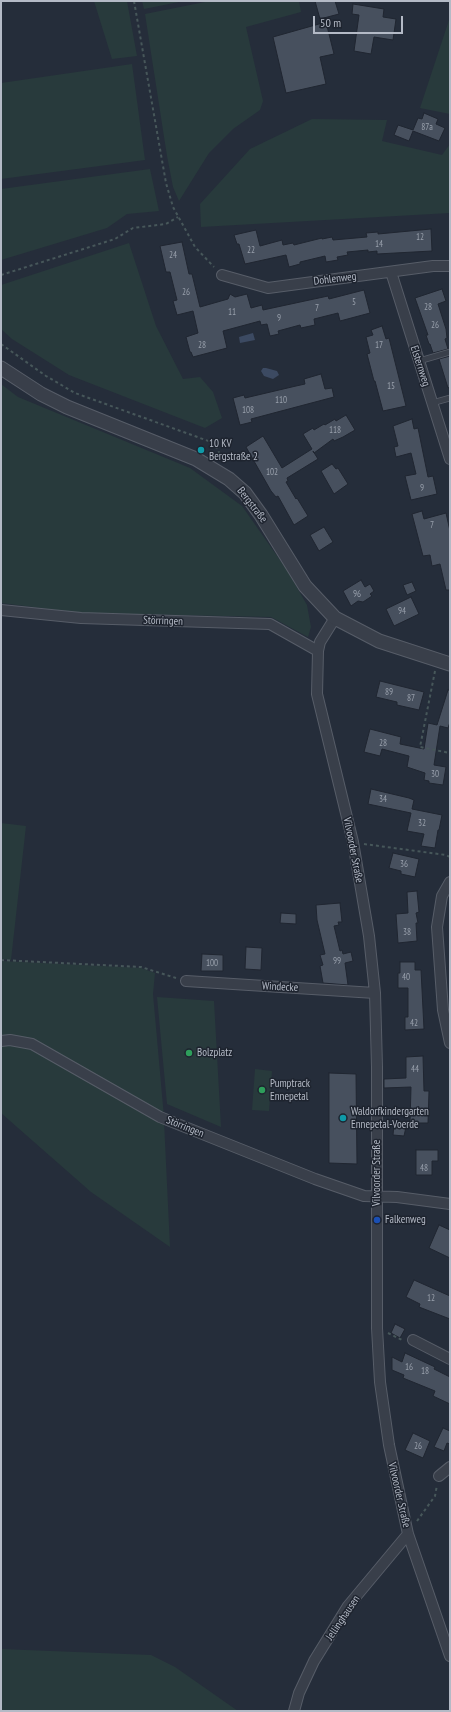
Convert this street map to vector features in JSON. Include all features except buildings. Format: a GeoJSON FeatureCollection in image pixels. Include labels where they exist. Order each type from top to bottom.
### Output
{"type":"FeatureCollection","features":[{"type":"Feature","properties":{"kind":"street","name":"Dohlenweg"},"geometry":{"type":"LineString","coordinates":[[222,275],[268,288],[433,266],[450,266]]}},
{"type":"Feature","properties":{"kind":"street","name":"Elsternweg"},"geometry":{"type":"LineString","coordinates":[[391,272],[432,403],[448,444],[450,459]]}},
{"type":"Feature","properties":{"kind":"street","name":"Bergstraße"},"geometry":{"type":"LineString","coordinates":[[1,368],[17,380],[48,397],[196,459],[229,479],[245,493],[261,515],[305,586],[335,618],[379,641],[450,664]]}},
{"type":"Feature","properties":{"kind":"street","name":"Störringen"},"geometry":{"type":"LineString","coordinates":[[1,610],[81,618],[270,624],[318,651]]}},
{"type":"Feature","properties":{"kind":"street","name":"Vilvoorder Straße"},"geometry":{"type":"LineString","coordinates":[[335,618],[320,642],[318,651],[317,694],[353,842],[369,936],[375,993],[377,1067],[377,1328],[380,1382],[388,1439],[408,1534],[450,1656]]}},
{"type":"Feature","properties":{"kind":"street"},"geometry":{"type":"LineString","coordinates":[[450,882],[442,896],[437,927],[443,1010],[450,1043]]}},
{"type":"Feature","properties":{"kind":"street","name":"Windecke"},"geometry":{"type":"LineString","coordinates":[[186,982],[375,993]]}},
{"type":"Feature","properties":{"kind":"street","name":"Störringen"},"geometry":{"type":"LineString","coordinates":[[1,1041],[10,1040],[32,1044],[160,1117],[315,1179],[364,1196],[397,1197],[450,1204]]}},
{"type":"Feature","properties":{"kind":"street"},"geometry":{"type":"LineString","coordinates":[[413,1340],[450,1359]]}},
{"type":"Feature","properties":{"kind":"street"},"geometry":{"type":"LineString","coordinates":[[439,1476],[450,1467]]}},
{"type":"Feature","properties":{"kind":"street","name":"Jellinghausen"},"geometry":{"type":"LineString","coordinates":[[294,1711],[299,1693],[314,1661],[348,1606],[408,1534]]}},
{"type":"Feature","properties":{"kind":"lane"},"geometry":{"type":"LineString","coordinates":[[419,361],[450,352]]}},
{"type":"Feature","properties":{"kind":"lane"},"geometry":{"type":"LineString","coordinates":[[432,403],[450,398]]}},
{"type":"Feature","properties":{"kind":"path"},"geometry":{"type":"LineString","coordinates":[[134,1],[166,183],[173,207],[195,247],[222,275]]}},
{"type":"Feature","properties":{"kind":"path"},"geometry":{"type":"LineString","coordinates":[[1,275],[115,239],[133,228],[166,224],[178,217]]}},
{"type":"Feature","properties":{"kind":"path"},"geometry":{"type":"LineString","coordinates":[[1,344],[46,376],[76,393],[214,444],[223,458],[229,479]]}},
{"type":"Feature","properties":{"kind":"path"},"geometry":{"type":"LineString","coordinates":[[433,678],[420,747],[450,753]]}},
{"type":"Feature","properties":{"kind":"path"},"geometry":{"type":"LineString","coordinates":[[353,842],[446,855],[450,857]]}},
{"type":"Feature","properties":{"kind":"path"},"geometry":{"type":"LineString","coordinates":[[1,960],[141,967],[186,982]]}},
{"type":"Feature","properties":{"kind":"path"},"geometry":{"type":"LineString","coordinates":[[377,1328],[404,1342],[413,1340]]}},
{"type":"Feature","properties":{"kind":"path"},"geometry":{"type":"LineString","coordinates":[[408,1534],[435,1496],[439,1476]]}},
{"type":"Feature","properties":{"kind":"shaded area"},"geometry":{"type":"Polygon","coordinates":[[[94,1],[127,1],[137,56],[112,59],[94,1]]]}},
{"type":"Feature","properties":{"kind":"shaded area"},"geometry":{"type":"Polygon","coordinates":[[[142,1],[184,1],[144,9],[142,1]]]}},
{"type":"Feature","properties":{"kind":"shaded area"},"geometry":{"type":"Polygon","coordinates":[[[210,1],[299,1],[301,12],[246,27],[263,101],[260,110],[233,129],[209,153],[179,201],[173,187],[167,156],[145,14],[210,1]]]}},
{"type":"Feature","properties":{"kind":"shaded area"},"geometry":{"type":"Polygon","coordinates":[[[450,17],[450,114],[420,108],[450,17]]]}},
{"type":"Feature","properties":{"kind":"shaded area"},"geometry":{"type":"Polygon","coordinates":[[[132,64],[145,160],[1,179],[1,83],[132,64]]]}},
{"type":"Feature","properties":{"kind":"shaded area"},"geometry":{"type":"Polygon","coordinates":[[[312,119],[387,120],[382,141],[442,155],[450,144],[450,213],[201,227],[200,204],[250,149],[312,119]]]}},
{"type":"Feature","properties":{"kind":"shaded area"},"geometry":{"type":"Polygon","coordinates":[[[150,169],[159,211],[127,214],[107,228],[1,260],[1,189],[150,169]]]}},
{"type":"Feature","properties":{"kind":"shaded area"},"geometry":{"type":"Polygon","coordinates":[[[129,243],[156,326],[183,379],[200,377],[213,392],[222,418],[205,428],[69,375],[12,339],[1,329],[1,285],[129,243]]]}},
{"type":"Feature","properties":{"kind":"shaded area"},"geometry":{"type":"Polygon","coordinates":[[[1,384],[18,397],[190,468],[242,506],[287,570],[307,605],[311,627],[308,637],[271,617],[81,613],[1,603],[1,384]]]}},
{"type":"Feature","properties":{"kind":"shaded area"},"geometry":{"type":"Polygon","coordinates":[[[1,823],[26,826],[11,960],[1,959],[1,823]]]}},
{"type":"Feature","properties":{"kind":"shaded area"},"geometry":{"type":"Polygon","coordinates":[[[1,961],[141,968],[155,973],[153,994],[164,1117],[59,1057],[1,1038],[1,961]]]}},
{"type":"Feature","properties":{"kind":"shaded area","name":"Bolzplatz"},"geometry":{"type":"Polygon","coordinates":[[[157,997],[214,1001],[221,1127],[167,1104],[157,997]]]}},
{"type":"Feature","properties":{"kind":"shaded area"},"geometry":{"type":"Polygon","coordinates":[[[1,1043],[24,1044],[164,1121],[170,1247],[91,1192],[1,1113],[1,1043]]]}},
{"type":"Feature","properties":{"kind":"shaded area","name":"Pumptrack Ennepetal"},"geometry":{"type":"Polygon","coordinates":[[[255,1069],[272,1071],[269,1111],[252,1110],[255,1069]]]}},
{"type":"Feature","properties":{"kind":"shaded area"},"geometry":{"type":"Polygon","coordinates":[[[1,1649],[151,1655],[175,1667],[238,1711],[1,1711],[1,1649]]]}},
{"type":"Feature","properties":{"kind":"water"},"geometry":{"type":"Polygon","coordinates":[[[253,333],[255,340],[240,343],[239,337],[253,333]]]}},
{"type":"Feature","properties":{"kind":"water"},"geometry":{"type":"Polygon","coordinates":[[[263,368],[277,371],[279,375],[273,379],[264,376],[261,371],[263,368]]]}},
{"type":"Feature","properties":{"kind":"place","name":"10 KV Bergstraße 2"},"geometry":{"type":"Point","coordinates":[201,450]}},
{"type":"Feature","properties":{"kind":"place","name":"Bolzplatz"},"geometry":{"type":"Point","coordinates":[189,1053]}},
{"type":"Feature","properties":{"kind":"place","name":"Pumptrack Ennepetal"},"geometry":{"type":"Point","coordinates":[262,1090]}},
{"type":"Feature","properties":{"kind":"place","name":"Waldorfkindergarten Ennepetal-Voerde"},"geometry":{"type":"Point","coordinates":[343,1118]}},
{"type":"Feature","properties":{"kind":"place","name":"Falkenweg"},"geometry":{"type":"Point","coordinates":[377,1220]}}]}
